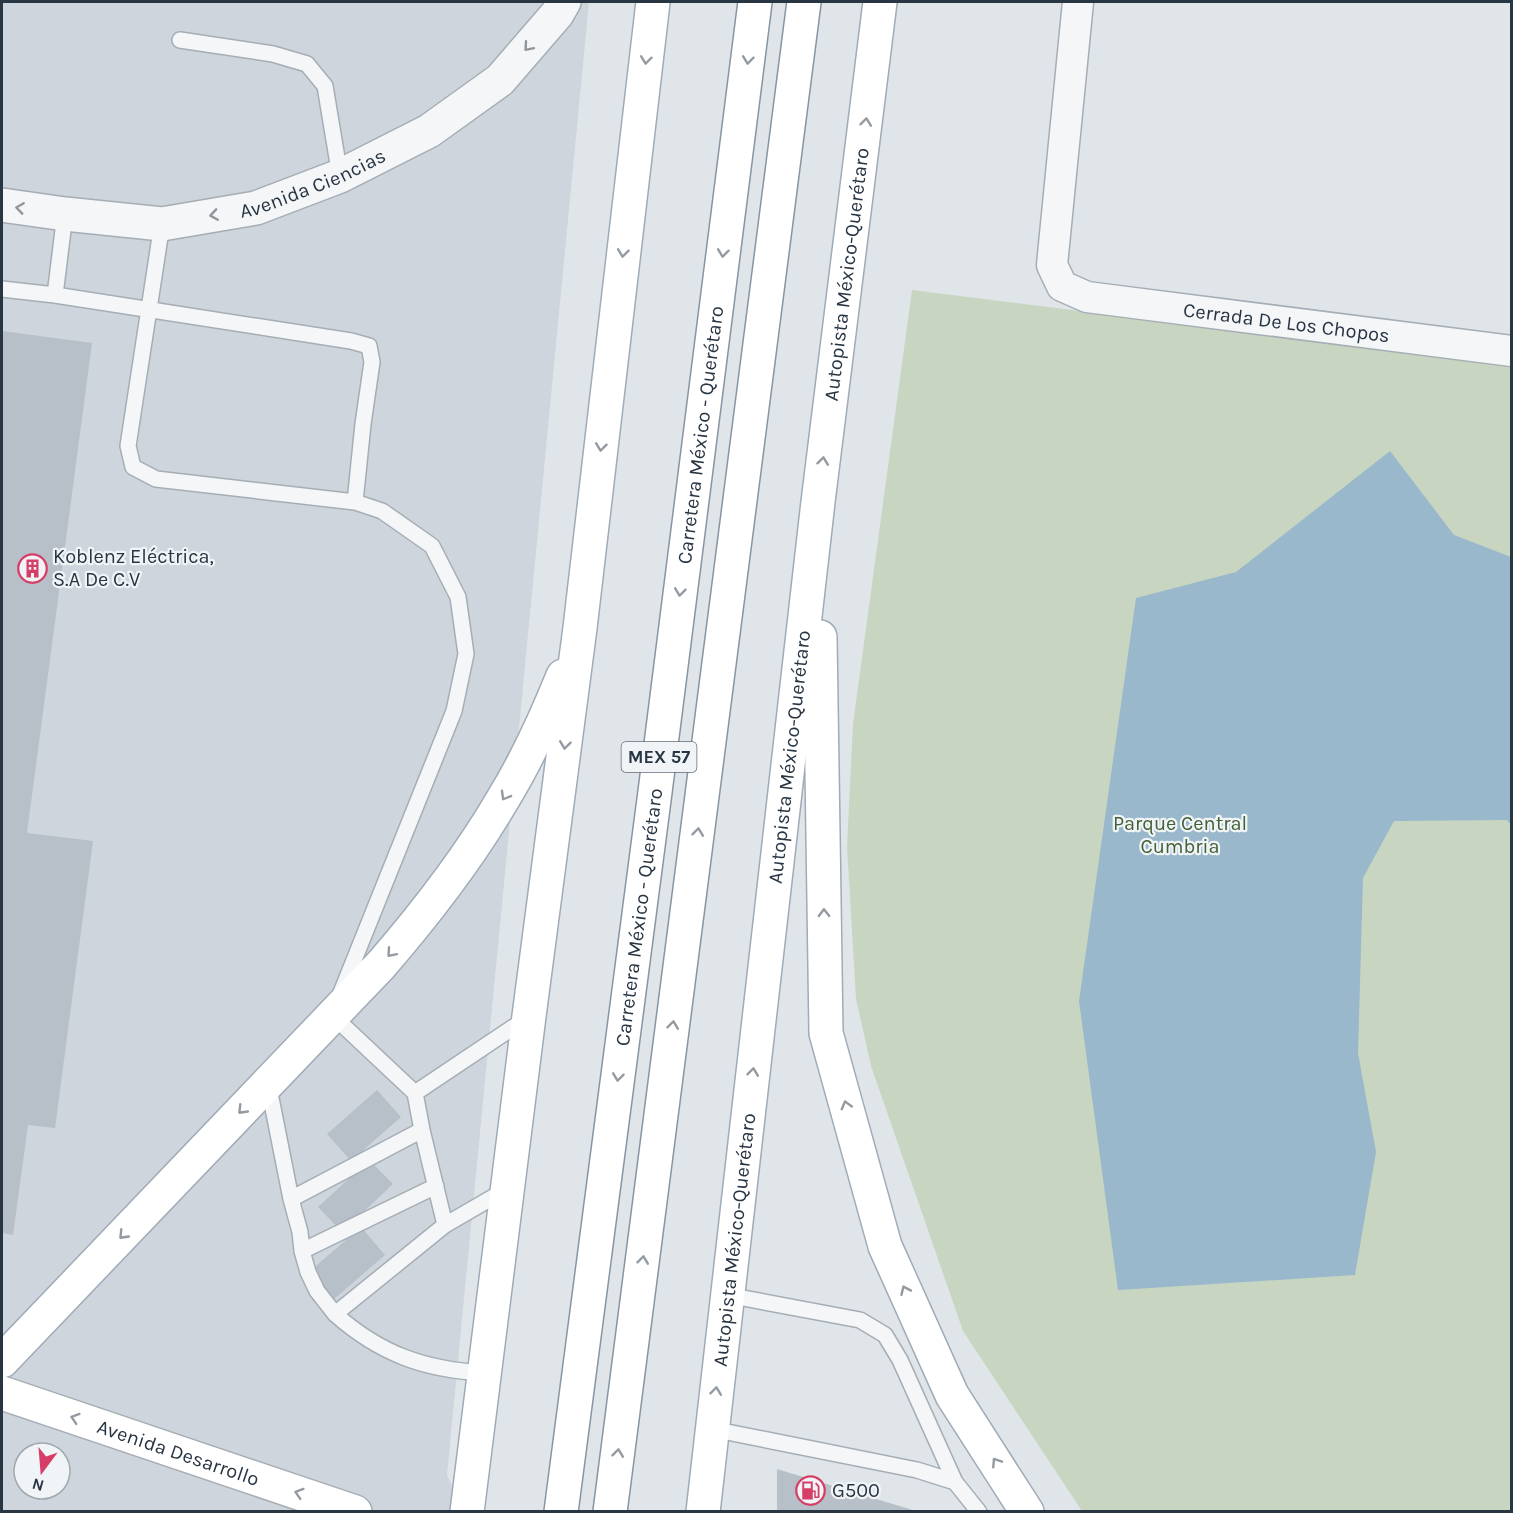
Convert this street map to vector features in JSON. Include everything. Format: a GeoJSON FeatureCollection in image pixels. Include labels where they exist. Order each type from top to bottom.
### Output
{"type":"FeatureCollection","features":[{"type":"Feature","properties":{"kind":"main road"},"geometry":{"type":"LineString","coordinates":[[468,1503],[580,628],[653,2]]}},
{"type":"Feature","properties":{"kind":"main road","name":"Carretera México - Querétaro"},"geometry":{"type":"LineString","coordinates":[[561,1512],[654,804],[755,2]]}},
{"type":"Feature","properties":{"kind":"main road","name":"MEX 57"},"geometry":{"type":"LineString","coordinates":[[610,1512],[804,2]]}},
{"type":"Feature","properties":{"kind":"main road","name":"Autopista México-Querétaro"},"geometry":{"type":"LineString","coordinates":[[702,1512],[818,502],[880,2]]}},
{"type":"Feature","properties":{"kind":"main road"},"geometry":{"type":"LineString","coordinates":[[818,502],[826,1033],[885,1246],[952,1395],[1028,1512]]}},
{"type":"Feature","properties":{"kind":"main road"},"geometry":{"type":"LineString","coordinates":[[2,1361],[381,965],[415,926],[475,845],[504,798],[530,750],[566,669],[580,628]]}},
{"type":"Feature","properties":{"kind":"main road","name":"Avenida Desarrollo"},"geometry":{"type":"LineString","coordinates":[[2,1394],[355,1512]]}},
{"type":"Feature","properties":{"kind":"street","name":"Avenida Ciencias"},"geometry":{"type":"LineString","coordinates":[[2,205],[162,224],[256,208],[340,176],[429,131],[500,80],[557,14],[564,2]]}},
{"type":"Feature","properties":{"kind":"street","name":"Cerrada De Los Chopos"},"geometry":{"type":"LineString","coordinates":[[1078,2],[1052,265],[1062,286],[1087,297],[1512,351]]}},
{"type":"Feature","properties":{"kind":"lane"},"geometry":{"type":"LineString","coordinates":[[180,40],[273,54],[307,64],[325,86],[340,176]]}},
{"type":"Feature","properties":{"kind":"lane"},"geometry":{"type":"LineString","coordinates":[[55,296],[65,214]]}},
{"type":"Feature","properties":{"kind":"lane"},"geometry":{"type":"LineString","coordinates":[[162,224],[128,446],[133,466],[156,478],[355,502],[382,511],[432,546],[458,597],[466,654],[454,711],[332,1015],[415,1093],[444,1225]]}},
{"type":"Feature","properties":{"kind":"lane"},"geometry":{"type":"LineString","coordinates":[[2,289],[351,341],[369,346],[372,362],[355,502]]}},
{"type":"Feature","properties":{"kind":"lane"},"geometry":{"type":"LineString","coordinates":[[415,1093],[529,1016]]}},
{"type":"Feature","properties":{"kind":"lane"},"geometry":{"type":"LineString","coordinates":[[268,1083],[291,1199],[300,1232],[302,1251],[317,1291],[335,1314],[354,1331],[381,1348],[432,1367],[458,1372],[485,1373]]}},
{"type":"Feature","properties":{"kind":"lane"},"geometry":{"type":"LineString","coordinates":[[291,1199],[422,1130]]}},
{"type":"Feature","properties":{"kind":"lane"},"geometry":{"type":"LineString","coordinates":[[302,1251],[436,1186]]}},
{"type":"Feature","properties":{"kind":"lane"},"geometry":{"type":"LineString","coordinates":[[335,1314],[444,1225],[508,1189]]}},
{"type":"Feature","properties":{"kind":"lane"},"geometry":{"type":"LineString","coordinates":[[728,1296],[860,1320],[885,1335],[900,1360],[956,1482],[979,1512]]}},
{"type":"Feature","properties":{"kind":"lane"},"geometry":{"type":"LineString","coordinates":[[712,1429],[917,1470],[956,1482]]}},
{"type":"Feature","properties":{"kind":"shaded area"},"geometry":{"type":"Polygon","coordinates":[[[2,2],[589,2],[447,1475],[464,1511],[2,1512],[2,2]]]}},
{"type":"Feature","properties":{"kind":"green space","name":"Parque Central Cumbria"},"geometry":{"type":"Polygon","coordinates":[[[912,290],[1511,365],[1511,1511],[1082,1511],[963,1331],[871,1066],[856,999],[847,847],[853,724],[912,290]]]}},
{"type":"Feature","properties":{"kind":"water"},"geometry":{"type":"Polygon","coordinates":[[[1390,451],[1454,535],[1511,557],[1511,825],[1507,820],[1394,821],[1363,878],[1358,1053],[1376,1152],[1355,1275],[1118,1290],[1079,1001],[1136,598],[1236,572],[1390,451]]]}},
{"type":"Feature","properties":{"kind":"building"},"geometry":{"type":"Polygon","coordinates":[[[2,331],[92,343],[27,833],[93,841],[55,1128],[28,1125],[13,1235],[2,1233],[2,331]]]}},
{"type":"Feature","properties":{"kind":"building"},"geometry":{"type":"Polygon","coordinates":[[[377,1090],[401,1117],[351,1161],[327,1134],[377,1090]]]}},
{"type":"Feature","properties":{"kind":"building"},"geometry":{"type":"Polygon","coordinates":[[[369,1160],[393,1184],[342,1232],[318,1207],[369,1160]]]}},
{"type":"Feature","properties":{"kind":"building"},"geometry":{"type":"Polygon","coordinates":[[[361,1227],[385,1255],[333,1300],[309,1272],[361,1227]]]}},
{"type":"Feature","properties":{"kind":"building","name":"G500"},"geometry":{"type":"Polygon","coordinates":[[[777,1469],[916,1511],[916,1512],[777,1512],[777,1469]]]}},
{"type":"Feature","properties":{"kind":"place","name":"Koblenz Eléctrica, S.A De C.V"},"geometry":{"type":"Point","coordinates":[32,568]}},
{"type":"Feature","properties":{"kind":"place","name":"G500"},"geometry":{"type":"Point","coordinates":[811,1490]}}]}
